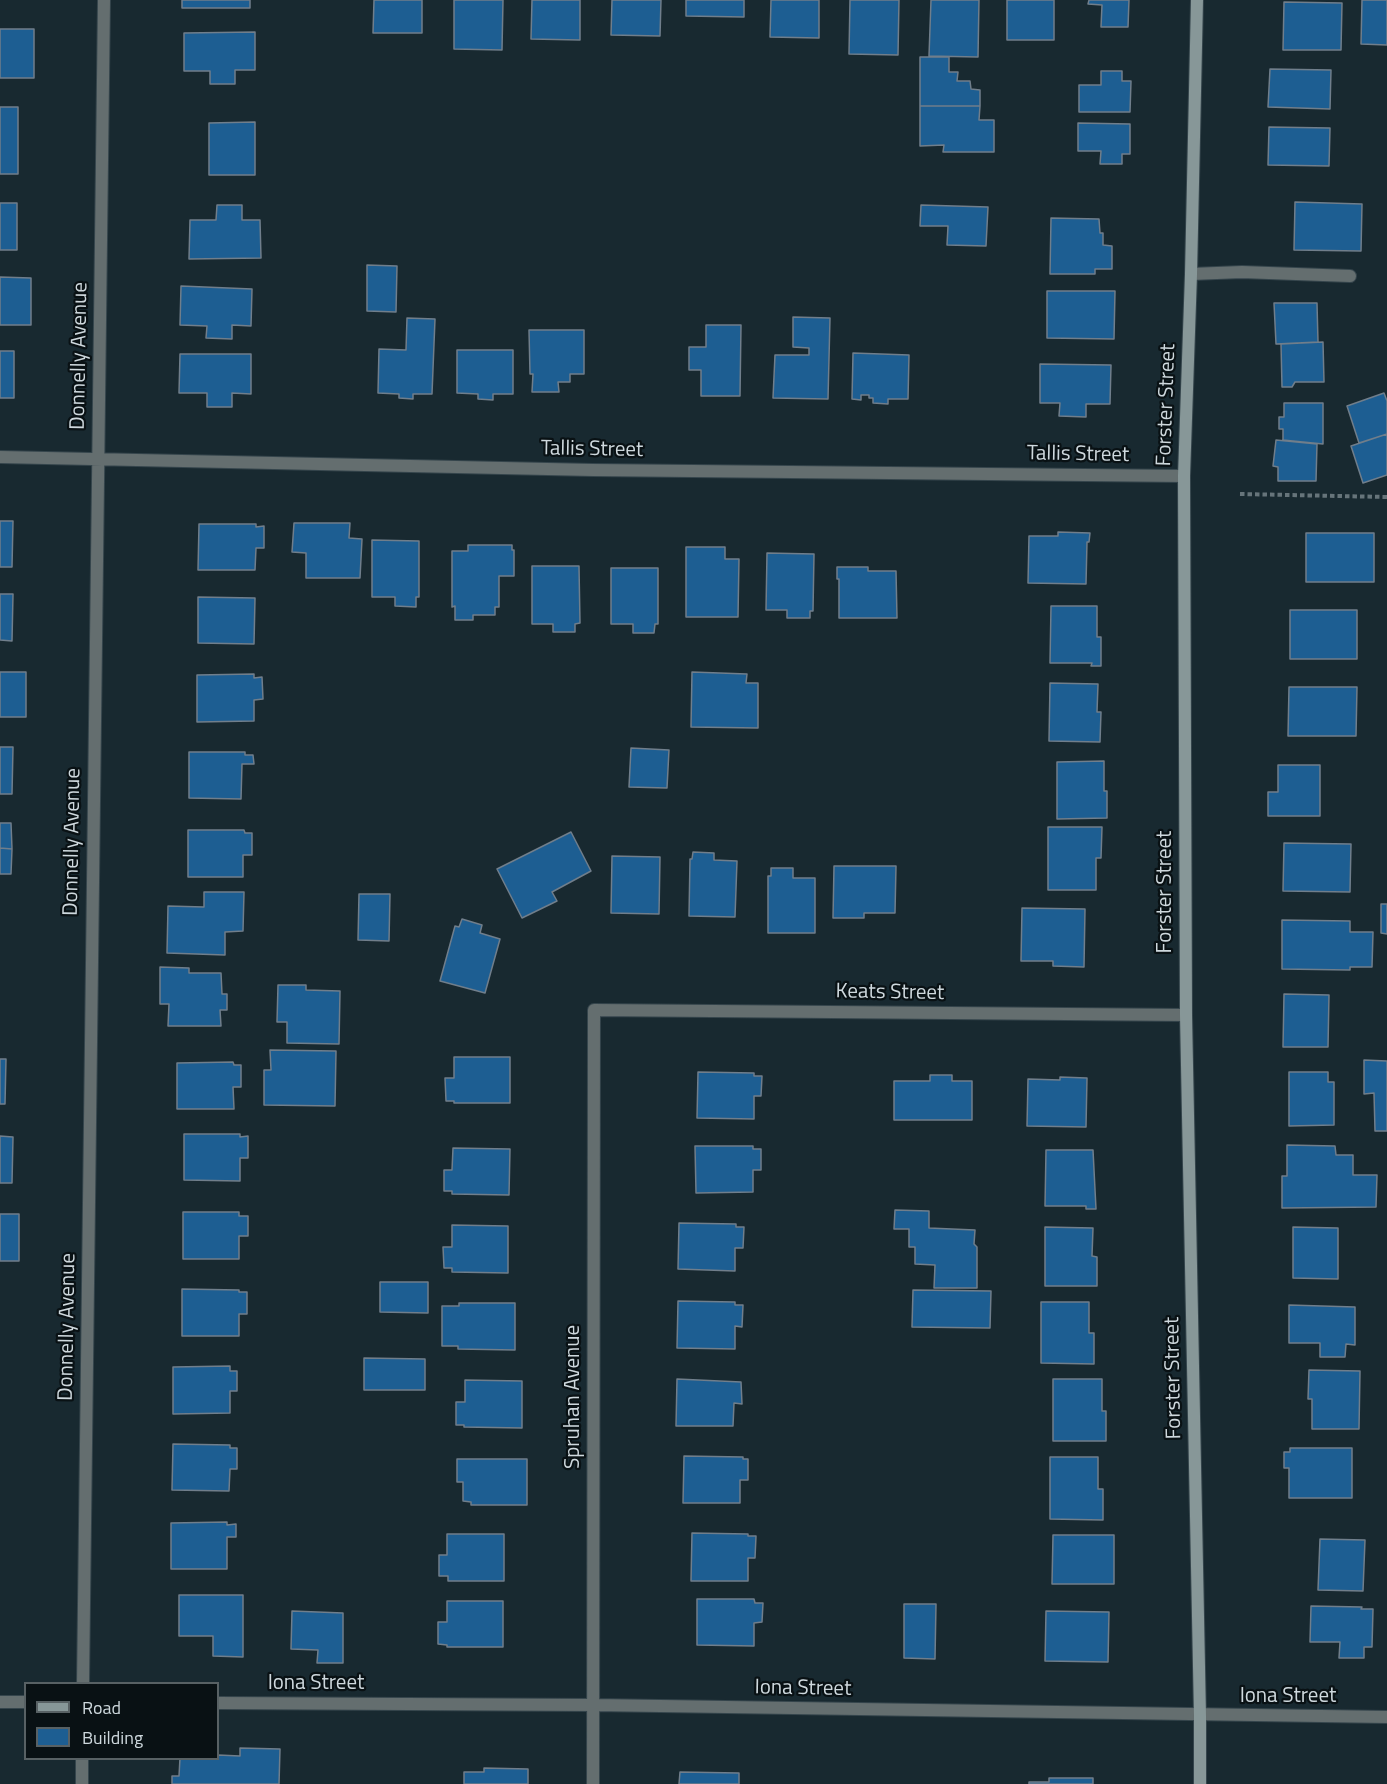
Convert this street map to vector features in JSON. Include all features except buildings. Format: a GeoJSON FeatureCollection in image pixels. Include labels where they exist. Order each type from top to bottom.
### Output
{"type":"FeatureCollection","features":[{"type":"Feature","properties":{"kind":"street","name":"Donnelly Avenue"},"geometry":{"type":"LineString","coordinates":[[83,1682],[104,0]]}},
{"type":"Feature","properties":{"kind":"street","name":"Forster Street"},"geometry":{"type":"LineString","coordinates":[[1197,0],[1184,476],[1186,1015],[1200,1784]]}},
{"type":"Feature","properties":{"kind":"street"},"geometry":{"type":"LineString","coordinates":[[1191,274],[1242,272],[1350,276]]}},
{"type":"Feature","properties":{"kind":"street","name":"Tallis Street"},"geometry":{"type":"LineString","coordinates":[[0,457],[582,470],[1184,476]]}},
{"type":"Feature","properties":{"kind":"street","name":"Keats Street"},"geometry":{"type":"LineString","coordinates":[[594,1010],[1186,1015]]}},
{"type":"Feature","properties":{"kind":"street","name":"Spruhan Avenue"},"geometry":{"type":"LineString","coordinates":[[593,1784],[594,1010]]}},
{"type":"Feature","properties":{"kind":"street"},"geometry":{"type":"LineString","coordinates":[[0,1702],[24,1702]]}},
{"type":"Feature","properties":{"kind":"street","name":"Iona Street"},"geometry":{"type":"LineString","coordinates":[[219,1704],[594,1705],[1200,1716],[1387,1717]]}},
{"type":"Feature","properties":{"kind":"street"},"geometry":{"type":"LineString","coordinates":[[82,1760],[82,1784]]}},
{"type":"Feature","properties":{"kind":"path"},"geometry":{"type":"LineString","coordinates":[[1240,494],[1387,497]]}}]}
